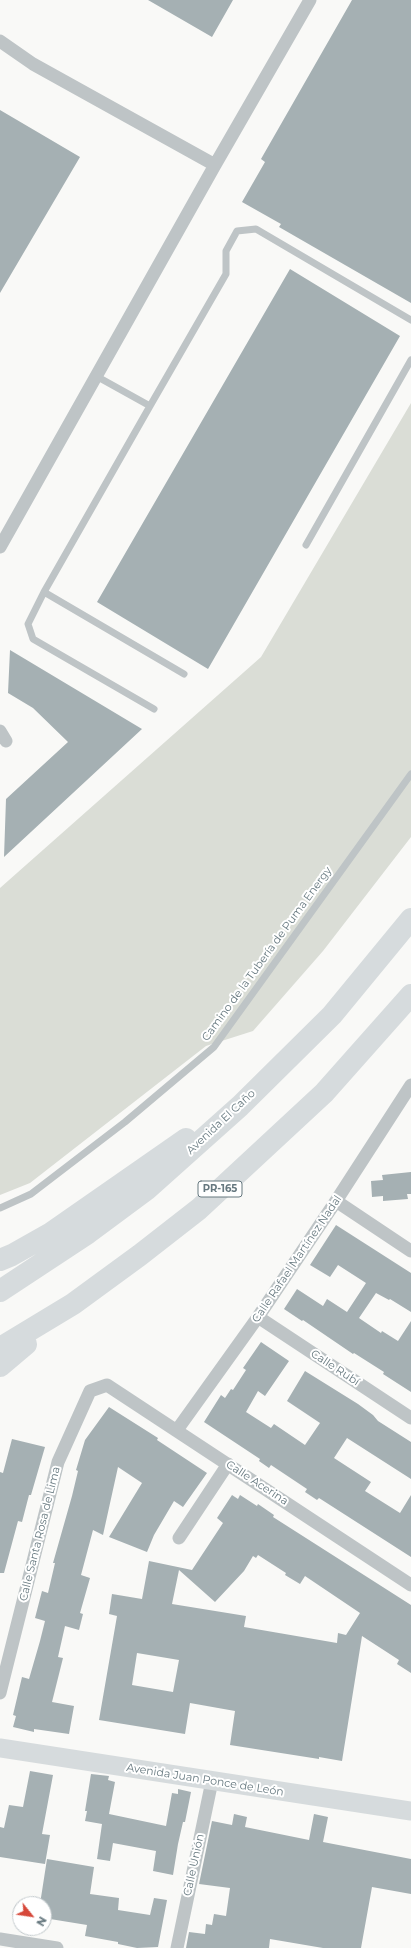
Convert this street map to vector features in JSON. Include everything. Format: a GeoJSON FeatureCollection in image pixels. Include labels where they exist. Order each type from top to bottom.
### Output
{"type":"FeatureCollection","features":[{"type":"Feature","properties":{"kind":"highway","name":"Avenida El Caño"},"geometry":{"type":"LineString","coordinates":[[0,1291],[88,1234],[146,1190],[240,1106],[332,1015],[411,919]]}},
{"type":"Feature","properties":{"kind":"highway","name":"PR-165"},"geometry":{"type":"LineString","coordinates":[[0,1348],[72,1304],[140,1255],[205,1203],[324,1093],[411,995]]}},
{"type":"Feature","properties":{"kind":"highway"},"geometry":{"type":"LineString","coordinates":[[0,1260],[51,1233],[180,1142],[240,1106]]}},
{"type":"Feature","properties":{"kind":"highway"},"geometry":{"type":"LineString","coordinates":[[0,1366],[72,1304]]}},
{"type":"Feature","properties":{"kind":"main road","name":"Avenida Juan Ponce de León"},"geometry":{"type":"LineString","coordinates":[[0,1748],[411,1811]]}},
{"type":"Feature","properties":{"kind":"street"},"geometry":{"type":"LineString","coordinates":[[0,547],[215,165],[310,0]]}},
{"type":"Feature","properties":{"kind":"street"},"geometry":{"type":"LineString","coordinates":[[0,41],[33,64],[215,165]]}},
{"type":"Feature","properties":{"kind":"street","name":"Calle Rafael Martínez Nadal"},"geometry":{"type":"LineString","coordinates":[[177,1430],[258,1318],[411,1085]]}},
{"type":"Feature","properties":{"kind":"street"},"geometry":{"type":"LineString","coordinates":[[336,1201],[411,1251]]}},
{"type":"Feature","properties":{"kind":"street","name":"Calle Rubí"},"geometry":{"type":"LineString","coordinates":[[258,1318],[411,1418]]}},
{"type":"Feature","properties":{"kind":"street","name":"Calle Acerina"},"geometry":{"type":"LineString","coordinates":[[101,1387],[107,1385],[411,1585]]}},
{"type":"Feature","properties":{"kind":"street","name":"Calle Santa Rosa de Lima"},"geometry":{"type":"LineString","coordinates":[[0,1693],[58,1462],[90,1391],[101,1387]]}},
{"type":"Feature","properties":{"kind":"street"},"geometry":{"type":"LineString","coordinates":[[179,1538],[228,1464]]}},
{"type":"Feature","properties":{"kind":"street","name":"Calle Unión"},"geometry":{"type":"LineString","coordinates":[[177,1948],[212,1781]]}},
{"type":"Feature","properties":{"kind":"street"},"geometry":{"type":"LineString","coordinates":[[0,1939],[57,1948]]}},
{"type":"Feature","properties":{"kind":"lane"},"geometry":{"type":"LineString","coordinates":[[154,709],[33,639],[28,624],[44,592],[226,274],[226,251],[237,231],[256,229],[411,320]]}},
{"type":"Feature","properties":{"kind":"lane"},"geometry":{"type":"LineString","coordinates":[[306,545],[411,360]]}},
{"type":"Feature","properties":{"kind":"lane"},"geometry":{"type":"LineString","coordinates":[[96,376],[150,406]]}},
{"type":"Feature","properties":{"kind":"lane"},"geometry":{"type":"LineString","coordinates":[[44,592],[184,674]]}},
{"type":"Feature","properties":{"kind":"lane","name":"Camino de la Tubería de Puma Energy"},"geometry":{"type":"LineString","coordinates":[[0,1208],[31,1194],[125,1122],[214,1047],[411,774]]}},
{"type":"Feature","properties":{"kind":"shaded area"},"geometry":{"type":"Polygon","coordinates":[[[411,403],[411,837],[323,951],[253,1031],[206,1046],[30,1183],[0,1195],[0,888],[261,657],[411,403]]]}},
{"type":"Feature","properties":{"kind":"building"},"geometry":{"type":"Polygon","coordinates":[[[148,0],[233,0],[212,37],[148,0]]]}},
{"type":"Feature","properties":{"kind":"building"},"geometry":{"type":"Polygon","coordinates":[[[352,0],[411,0],[411,303],[279,227],[281,224],[242,202],[265,162],[261,159],[352,0]]]}},
{"type":"Feature","properties":{"kind":"building"},"geometry":{"type":"Polygon","coordinates":[[[0,110],[80,157],[0,293],[0,110]]]}},
{"type":"Feature","properties":{"kind":"building"},"geometry":{"type":"Polygon","coordinates":[[[290,269],[400,336],[208,669],[97,602],[290,269]]]}},
{"type":"Feature","properties":{"kind":"building"},"geometry":{"type":"Polygon","coordinates":[[[10,650],[142,729],[4,857],[6,799],[68,742],[33,708],[8,693],[10,650]]]}},
{"type":"Feature","properties":{"kind":"building"},"geometry":{"type":"Polygon","coordinates":[[[411,1172],[411,1194],[407,1194],[408,1199],[383,1201],[383,1196],[372,1197],[371,1181],[383,1180],[382,1175],[411,1172]]]}},
{"type":"Feature","properties":{"kind":"building"},"geometry":{"type":"Polygon","coordinates":[[[336,1225],[411,1273],[411,1312],[390,1299],[389,1300],[376,1293],[359,1318],[381,1333],[382,1331],[398,1341],[411,1321],[411,1392],[383,1374],[384,1372],[354,1353],[353,1354],[284,1309],[297,1289],[323,1306],[327,1299],[347,1312],[366,1283],[338,1265],[330,1277],[310,1265],[336,1225]]]}},
{"type":"Feature","properties":{"kind":"building"},"geometry":{"type":"Polygon","coordinates":[[[261,1342],[289,1361],[265,1396],[258,1391],[246,1412],[271,1428],[274,1424],[305,1445],[320,1423],[287,1401],[305,1371],[358,1404],[373,1415],[378,1421],[411,1442],[411,1479],[347,1438],[334,1458],[371,1482],[365,1491],[400,1513],[411,1495],[411,1557],[319,1498],[317,1500],[305,1492],[307,1489],[271,1465],[269,1468],[259,1461],[260,1459],[204,1422],[221,1395],[225,1398],[231,1389],[233,1390],[246,1370],[243,1368],[261,1342]]]}},
{"type":"Feature","properties":{"kind":"building"},"geometry":{"type":"Polygon","coordinates":[[[109,1407],[158,1438],[157,1440],[207,1473],[183,1507],[174,1501],[154,1535],[147,1552],[109,1537],[142,1483],[118,1467],[103,1535],[93,1530],[81,1575],[90,1578],[80,1613],[83,1614],[79,1630],[65,1626],[58,1657],[63,1658],[52,1702],[74,1706],[69,1734],[34,1729],[34,1732],[13,1727],[16,1716],[13,1715],[22,1677],[29,1679],[40,1641],[45,1621],[35,1618],[42,1591],[48,1593],[55,1563],[53,1563],[72,1496],[78,1471],[76,1470],[85,1440],[109,1407]]]}},
{"type":"Feature","properties":{"kind":"building"},"geometry":{"type":"Polygon","coordinates":[[[12,1439],[45,1447],[31,1495],[29,1495],[22,1522],[18,1521],[4,1573],[0,1573],[0,1472],[3,1473],[12,1439]]]}},
{"type":"Feature","properties":{"kind":"building"},"geometry":{"type":"Polygon","coordinates":[[[232,1495],[238,1499],[240,1495],[257,1506],[258,1504],[274,1515],[273,1517],[411,1605],[411,1673],[397,1664],[399,1660],[362,1636],[342,1761],[319,1757],[319,1759],[230,1745],[235,1711],[190,1703],[185,1734],[99,1720],[117,1616],[109,1614],[112,1594],[142,1599],[149,1561],[192,1570],[223,1523],[217,1518],[232,1495]],[[258,1555],[256,1558],[253,1556],[244,1571],[215,1602],[179,1570],[172,1604],[246,1616],[244,1627],[337,1643],[338,1633],[346,1635],[360,1613],[305,1576],[300,1584],[258,1555]],[[137,1653],[132,1685],[173,1692],[179,1660],[137,1653]]]}},
{"type":"Feature","properties":{"kind":"building"},"geometry":{"type":"Polygon","coordinates":[[[30,1771],[53,1775],[42,1834],[50,1835],[45,1864],[0,1857],[0,1827],[4,1828],[9,1805],[23,1807],[30,1771]]]}},
{"type":"Feature","properties":{"kind":"building"},"geometry":{"type":"Polygon","coordinates":[[[91,1774],[109,1776],[108,1780],[115,1782],[109,1814],[166,1826],[172,1793],[178,1794],[178,1789],[191,1792],[185,1822],[183,1822],[178,1844],[173,1875],[153,1871],[156,1851],[113,1843],[110,1861],[97,1859],[102,1824],[85,1821],[87,1811],[85,1811],[91,1774]]]}},
{"type":"Feature","properties":{"kind":"building"},"geometry":{"type":"Polygon","coordinates":[[[234,1814],[247,1817],[245,1827],[309,1840],[314,1814],[328,1817],[323,1842],[411,1859],[411,1894],[372,1887],[361,1948],[323,1948],[270,1939],[269,1948],[186,1948],[189,1932],[205,1934],[206,1924],[212,1925],[214,1914],[226,1916],[230,1888],[199,1884],[212,1821],[232,1825],[234,1814]]]}},
{"type":"Feature","properties":{"kind":"building"},"geometry":{"type":"Polygon","coordinates":[[[47,1859],[94,1867],[90,1894],[119,1898],[118,1910],[150,1915],[154,1898],[167,1900],[158,1947],[137,1948],[118,1944],[118,1942],[85,1936],[87,1925],[52,1919],[52,1896],[41,1896],[47,1859]]]}}]}
